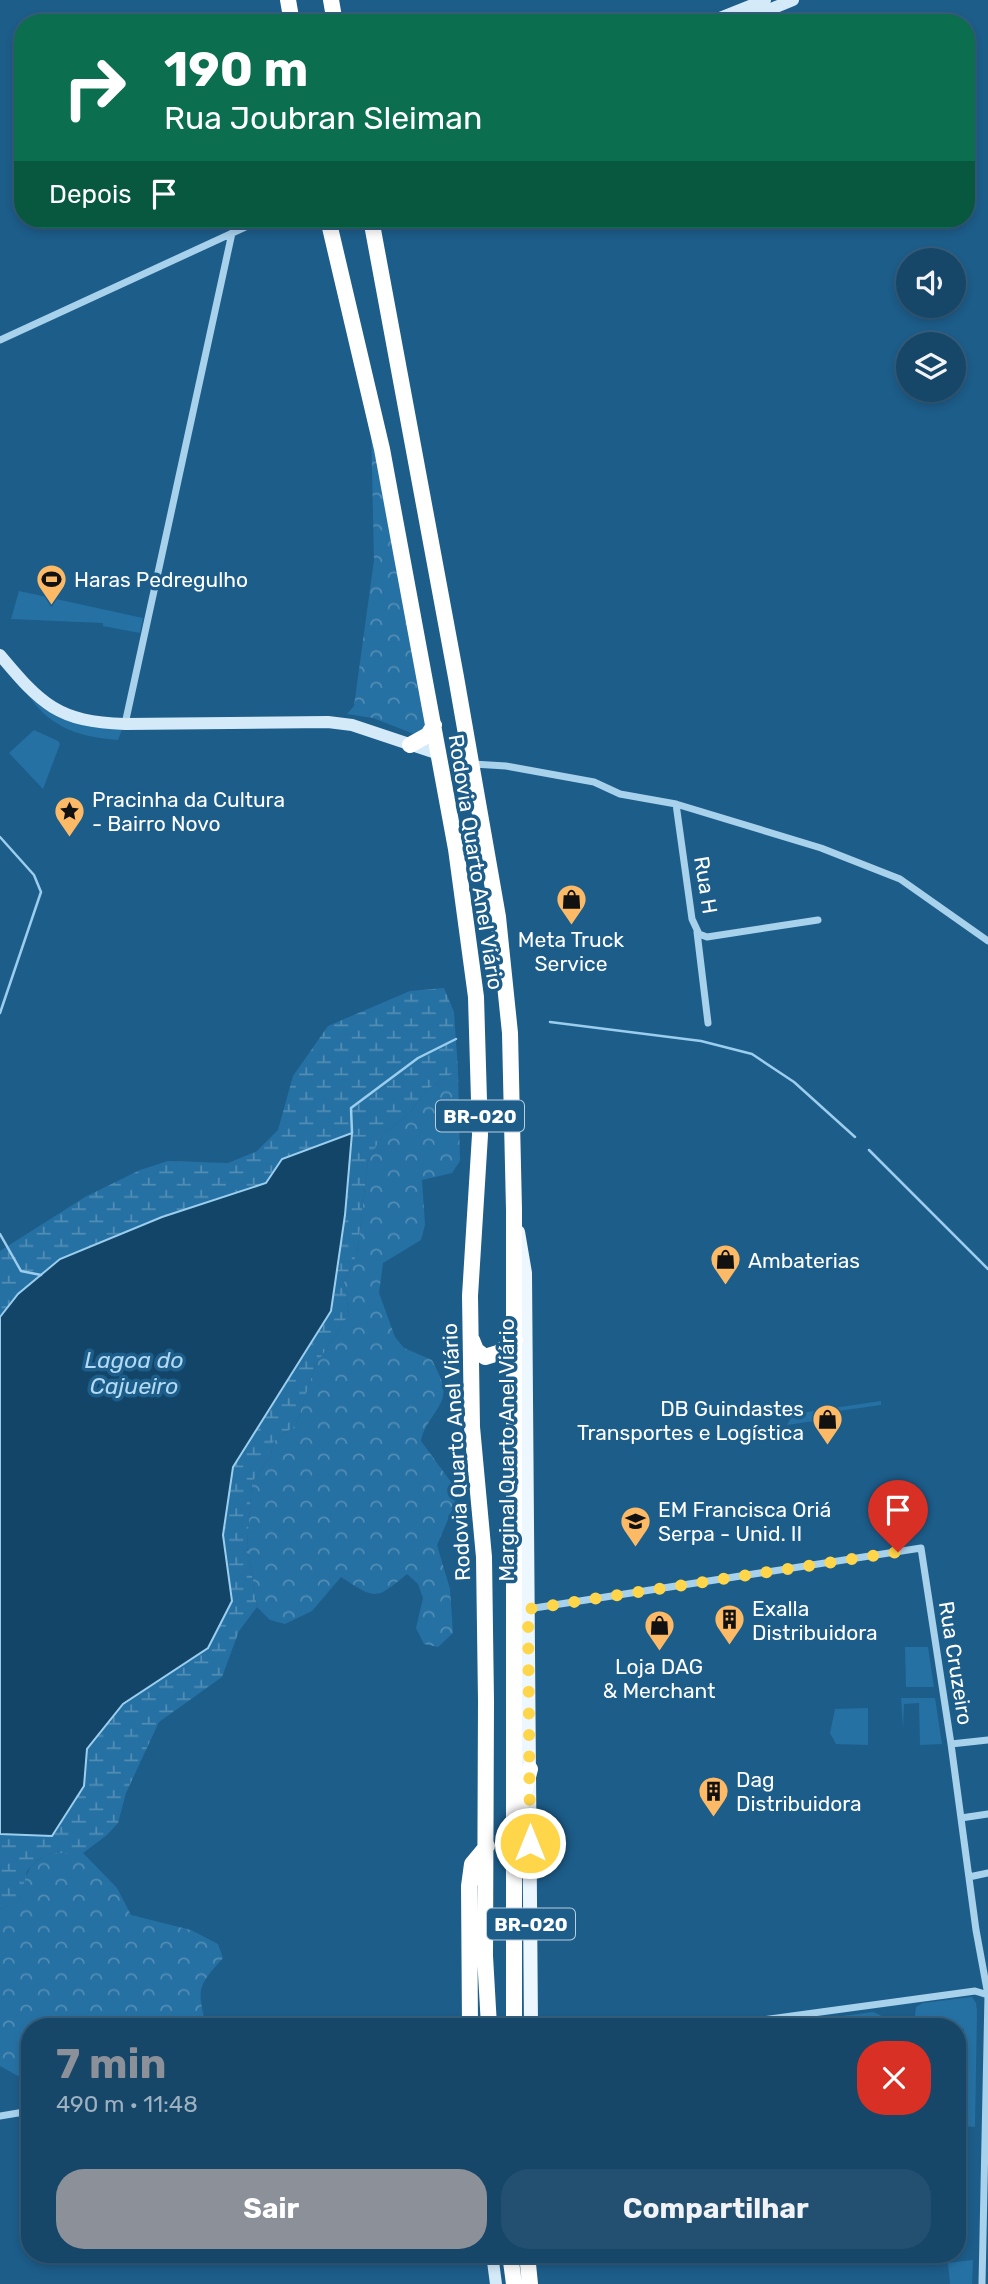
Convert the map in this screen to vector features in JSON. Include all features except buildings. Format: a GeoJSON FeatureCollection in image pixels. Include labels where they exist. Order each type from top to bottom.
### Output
{"type":"FeatureCollection","features":[{"type":"Feature","properties":{"kind":"highway","name":"Rodovia Quarto Anel Viário"},"geometry":{"type":"LineString","coordinates":[[330,228],[382,449],[456,849],[477,997],[480,1135],[471,1254],[470,1334],[472,1427],[484,1557],[487,1846],[485,1956],[489,2018]]}},
{"type":"Feature","properties":{"kind":"highway","name":"Rodovia Quarto Anel Viário"},"geometry":{"type":"LineString","coordinates":[[373,228],[456,677],[498,917],[507,992],[512,1087],[515,1340],[514,2018]]}},
{"type":"Feature","properties":{"kind":"highway"},"geometry":{"type":"LineString","coordinates":[[426,681],[456,677]]}},
{"type":"Feature","properties":{"kind":"highway"},"geometry":{"type":"LineString","coordinates":[[411,746],[428,735],[434,725]]}},
{"type":"Feature","properties":{"kind":"highway"},"geometry":{"type":"LineString","coordinates":[[456,849],[485,849]]}},
{"type":"Feature","properties":{"kind":"highway"},"geometry":{"type":"LineString","coordinates":[[470,1334],[476,1350],[485,1357],[498,1353],[515,1340]]}},
{"type":"Feature","properties":{"kind":"highway"},"geometry":{"type":"LineString","coordinates":[[514,1835],[530,1769]]}},
{"type":"Feature","properties":{"kind":"highway"},"geometry":{"type":"LineString","coordinates":[[470,2018],[469,1885],[472,1864],[487,1846]]}},
{"type":"Feature","properties":{"kind":"highway"},"geometry":{"type":"LineString","coordinates":[[511,2263],[514,2284]]}},
{"type":"Feature","properties":{"kind":"highway"},"geometry":{"type":"LineString","coordinates":[[528,2263],[530,2284]]}},
{"type":"Feature","properties":{"kind":"main road","name":"Marginal Quarto Anel Viário"},"geometry":{"type":"LineString","coordinates":[[514,1210],[525,1273],[531,2018]]}},
{"type":"Feature","properties":{"kind":"street"},"geometry":{"type":"LineString","coordinates":[[744,14],[765,0]]}},
{"type":"Feature","properties":{"kind":"street"},"geometry":{"type":"LineString","coordinates":[[750,14],[793,0]]}},
{"type":"Feature","properties":{"kind":"street"},"geometry":{"type":"LineString","coordinates":[[0,340],[243,228]]}},
{"type":"Feature","properties":{"kind":"street"},"geometry":{"type":"LineString","coordinates":[[125,724],[232,233]]}},
{"type":"Feature","properties":{"kind":"street"},"geometry":{"type":"LineString","coordinates":[[0,655],[26,687],[46,704],[69,717],[98,723],[125,724],[328,722],[352,725],[439,754]]}},
{"type":"Feature","properties":{"kind":"street"},"geometry":{"type":"LineString","coordinates":[[470,764],[506,766],[594,782],[620,794],[676,804],[821,848],[900,880],[988,941]]}},
{"type":"Feature","properties":{"kind":"street","name":"Rua H"},"geometry":{"type":"LineString","coordinates":[[676,804],[692,919],[697,932],[707,937],[818,920]]}},
{"type":"Feature","properties":{"kind":"street"},"geometry":{"type":"LineString","coordinates":[[697,932],[708,1023]]}},
{"type":"Feature","properties":{"kind":"street","name":"Rua Cruzeiro"},"geometry":{"type":"LineString","coordinates":[[528,1609],[921,1548],[951,1744],[975,1930],[988,1995],[984,2283]]}},
{"type":"Feature","properties":{"kind":"street"},"geometry":{"type":"LineString","coordinates":[[951,1744],[988,1740]]}},
{"type":"Feature","properties":{"kind":"street"},"geometry":{"type":"LineString","coordinates":[[961,1818],[988,1814]]}},
{"type":"Feature","properties":{"kind":"street"},"geometry":{"type":"LineString","coordinates":[[969,1877],[988,1873]]}},
{"type":"Feature","properties":{"kind":"street"},"geometry":{"type":"LineString","coordinates":[[777,2018],[975,1991],[988,1995]]}},
{"type":"Feature","properties":{"kind":"street"},"geometry":{"type":"LineString","coordinates":[[0,2116],[21,2113]]}},
{"type":"Feature","properties":{"kind":"street"},"geometry":{"type":"LineString","coordinates":[[493,2263],[496,2284]]}},
{"type":"Feature","properties":{"kind":"green space"},"geometry":{"type":"Polygon","coordinates":[[[371,422],[427,727],[414,734],[373,718],[347,714],[354,706],[374,560],[371,422]]]}},
{"type":"Feature","properties":{"kind":"green space","name":"Haras Pedregulho"},"geometry":{"type":"Polygon","coordinates":[[[19,591],[143,618],[140,633],[103,626],[103,623],[11,619],[19,591]]]}},
{"type":"Feature","properties":{"kind":"green space"},"geometry":{"type":"Polygon","coordinates":[[[30,698],[43,708],[123,727],[118,740],[92,737],[69,730],[48,717],[30,698]]]}},
{"type":"Feature","properties":{"kind":"green space"},"geometry":{"type":"Polygon","coordinates":[[[34,730],[60,744],[43,789],[9,753],[34,730]]]}},
{"type":"Feature","properties":{"kind":"green space"},"geometry":{"type":"Polygon","coordinates":[[[444,988],[454,1012],[458,1070],[426,1090],[408,1115],[383,1134],[368,1161],[357,1254],[344,1282],[349,1314],[315,1366],[296,1425],[273,1442],[271,1456],[252,1482],[247,1546],[257,1607],[239,1631],[222,1677],[159,1722],[126,1793],[118,1823],[83,1853],[51,1853],[38,1860],[27,1871],[20,1900],[0,1909],[0,1834],[52,1836],[84,1786],[87,1749],[123,1704],[208,1648],[232,1601],[223,1535],[233,1467],[331,1311],[345,1215],[352,1134],[282,1159],[266,1183],[162,1217],[60,1259],[18,1294],[0,1317],[0,1251],[85,1197],[140,1170],[168,1161],[228,1163],[257,1151],[278,1130],[293,1076],[328,1026],[410,991],[444,988]]]}},
{"type":"Feature","properties":{"kind":"green space"},"geometry":{"type":"Polygon","coordinates":[[[458,1070],[460,1161],[452,1173],[422,1180],[425,1225],[421,1240],[383,1263],[379,1293],[395,1337],[404,1348],[432,1360],[443,1386],[442,1400],[421,1441],[456,1489],[455,1503],[437,1545],[450,1589],[453,1633],[438,1647],[424,1644],[416,1628],[423,1598],[418,1584],[407,1574],[388,1589],[375,1594],[361,1590],[341,1577],[312,1611],[285,1624],[270,1620],[257,1607],[247,1546],[252,1482],[271,1456],[273,1442],[296,1425],[315,1366],[349,1314],[344,1282],[357,1254],[368,1161],[383,1134],[408,1115],[426,1090],[458,1070]]]}},
{"type":"Feature","properties":{"kind":"green space"},"geometry":{"type":"Polygon","coordinates":[[[881,1401],[881,1405],[824,1413],[821,1420],[787,1425],[793,1414],[881,1401]]]}},
{"type":"Feature","properties":{"kind":"green space"},"geometry":{"type":"Polygon","coordinates":[[[905,1647],[928,1647],[934,1687],[906,1687],[905,1647]]]}},
{"type":"Feature","properties":{"kind":"green space"},"geometry":{"type":"Polygon","coordinates":[[[901,1698],[935,1698],[942,1744],[920,1745],[919,1703],[904,1704],[903,1728],[901,1698]]]}},
{"type":"Feature","properties":{"kind":"green space"},"geometry":{"type":"Polygon","coordinates":[[[868,1708],[868,1745],[836,1744],[830,1733],[835,1709],[868,1708]]]}},
{"type":"Feature","properties":{"kind":"green space"},"geometry":{"type":"Polygon","coordinates":[[[51,1853],[83,1853],[117,1888],[131,1915],[191,1930],[218,1944],[223,1958],[201,1989],[204,2018],[21,2018],[21,2075],[0,2066],[0,1909],[20,1900],[28,1871],[36,1862],[51,1853]]]}},
{"type":"Feature","properties":{"kind":"green space"},"geometry":{"type":"Polygon","coordinates":[[[972,1997],[976,2003],[975,2127],[966,2126],[966,2018],[915,2018],[916,2007],[923,2003],[972,1997]]]}},
{"type":"Feature","properties":{"kind":"green space"},"geometry":{"type":"Polygon","coordinates":[[[873,2012],[882,2018],[835,2018],[873,2012]]]}},
{"type":"Feature","properties":{"kind":"green space"},"geometry":{"type":"Polygon","coordinates":[[[973,2260],[972,2284],[950,2284],[948,2263],[966,2263],[973,2260]]]}},
{"type":"Feature","properties":{"kind":"water","name":"Lagoa do Cajueiro"},"geometry":{"type":"Polygon","coordinates":[[[352,1133],[345,1215],[331,1311],[233,1467],[223,1535],[232,1601],[208,1648],[123,1704],[87,1749],[84,1786],[52,1836],[0,1834],[0,1317],[18,1294],[60,1259],[162,1217],[266,1183],[282,1159],[352,1133]]]}},
{"type":"Feature","properties":{"kind":"waterway"},"geometry":{"type":"LineString","coordinates":[[0,837],[34,875],[41,892],[0,1013]]}},
{"type":"Feature","properties":{"kind":"waterway"},"geometry":{"type":"LineString","coordinates":[[550,1022],[701,1041],[752,1054],[794,1082],[855,1137]]}},
{"type":"Feature","properties":{"kind":"waterway"},"geometry":{"type":"LineString","coordinates":[[352,1133],[351,1108],[418,1058],[456,1039]]}},
{"type":"Feature","properties":{"kind":"waterway"},"geometry":{"type":"LineString","coordinates":[[869,1150],[988,1269]]}},
{"type":"Feature","properties":{"kind":"waterway"},"geometry":{"type":"LineString","coordinates":[[0,1234],[21,1271],[41,1275]]}},
{"type":"Feature","properties":{"kind":"place","name":"Haras Pedregulho"},"geometry":{"type":"Point","coordinates":[51,606]}},
{"type":"Feature","properties":{"kind":"place","name":"Pracinha da Cultura - Bairro Novo"},"geometry":{"type":"Point","coordinates":[69,838]}},
{"type":"Feature","properties":{"kind":"place","name":"Meta Truck Service"},"geometry":{"type":"Point","coordinates":[571,926]}},
{"type":"Feature","properties":{"kind":"place","name":"Ambaterias"},"geometry":{"type":"Point","coordinates":[725,1287]}},
{"type":"Feature","properties":{"kind":"place","name":"DB Guindastes Transportes e Logística"},"geometry":{"type":"Point","coordinates":[827,1447]}},
{"type":"Feature","properties":{"kind":"place","name":"EM Francisca Oriá Serpa - Unid. II"},"geometry":{"type":"Point","coordinates":[635,1548]}},
{"type":"Feature","properties":{"kind":"place","name":"Exalla Distribuidora"},"geometry":{"type":"Point","coordinates":[729,1647]}},
{"type":"Feature","properties":{"kind":"place","name":"Loja DAG & Merchant"},"geometry":{"type":"Point","coordinates":[659,1653]}},
{"type":"Feature","properties":{"kind":"place","name":"Dag Distribuidora"},"geometry":{"type":"Point","coordinates":[713,1818]}},
{"type":"Feature","properties":{"kind":"route"},"geometry":{"type":"LineString","coordinates":[[530,1843],[528,1609],[898,1552]]}}]}
